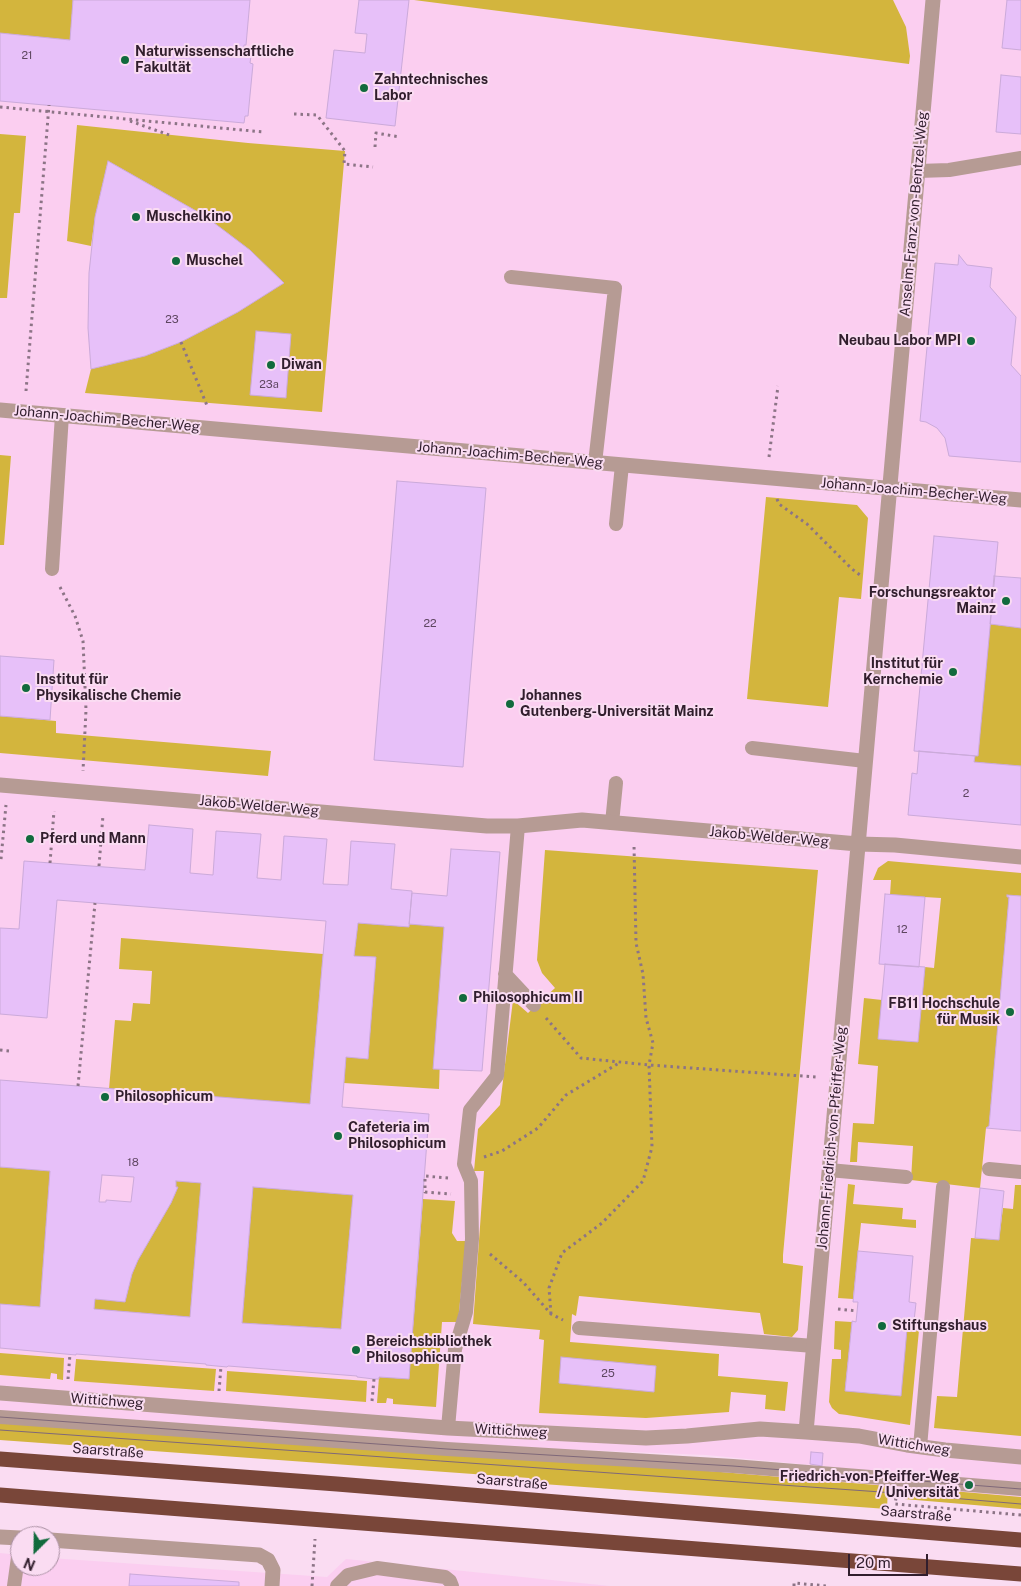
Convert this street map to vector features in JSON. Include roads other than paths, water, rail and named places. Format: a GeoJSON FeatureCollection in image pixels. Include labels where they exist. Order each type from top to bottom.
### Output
{"type":"FeatureCollection","features":[{"type":"Feature","properties":{"kind":"highway","name":"Saarstraße"},"geometry":{"type":"LineString","coordinates":[[0,1459],[347,1485],[1021,1540]]}},
{"type":"Feature","properties":{"kind":"highway"},"geometry":{"type":"LineString","coordinates":[[0,1494],[1021,1574]]}},
{"type":"Feature","properties":{"kind":"street","name":"Anselm-Franz-von-Bentzel-Weg"},"geometry":{"type":"LineString","coordinates":[[880,589],[933,0]]}},
{"type":"Feature","properties":{"kind":"street","name":"Johann-Joachim-Becher-Weg"},"geometry":{"type":"LineString","coordinates":[[0,410],[1021,500]]}},
{"type":"Feature","properties":{"kind":"street","name":"Johann-Friedrich-von-Pfeiffer-Weg"},"geometry":{"type":"LineString","coordinates":[[806,1432],[880,589]]}},
{"type":"Feature","properties":{"kind":"street","name":"Jakob-Welder-Weg"},"geometry":{"type":"LineString","coordinates":[[4,785],[478,825],[518,826],[582,820],[1021,857]]}},
{"type":"Feature","properties":{"kind":"street","name":"Wittichweg"},"geometry":{"type":"LineString","coordinates":[[0,1393],[448,1428],[646,1438],[760,1429],[859,1436],[920,1447],[1021,1457]]}},
{"type":"Feature","properties":{"kind":"street"},"geometry":{"type":"LineString","coordinates":[[60,1541],[259,1556],[268,1560],[273,1570],[272,1586]]}},
{"type":"Feature","properties":{"kind":"lane"},"geometry":{"type":"LineString","coordinates":[[918,171],[949,170],[1021,158]]}},
{"type":"Feature","properties":{"kind":"lane"},"geometry":{"type":"LineString","coordinates":[[512,277],[615,288],[595,463]]}},
{"type":"Feature","properties":{"kind":"lane"},"geometry":{"type":"LineString","coordinates":[[52,569],[62,415]]}},
{"type":"Feature","properties":{"kind":"lane"},"geometry":{"type":"LineString","coordinates":[[616,524],[622,465]]}},
{"type":"Feature","properties":{"kind":"lane"},"geometry":{"type":"LineString","coordinates":[[752,748],[865,761]]}},
{"type":"Feature","properties":{"kind":"lane"},"geometry":{"type":"LineString","coordinates":[[612,823],[616,783]]}},
{"type":"Feature","properties":{"kind":"lane"},"geometry":{"type":"LineString","coordinates":[[448,1428],[456,1349],[466,1312],[472,1239],[471,1181],[464,1164],[470,1110],[496,1076],[518,826]]}},
{"type":"Feature","properties":{"kind":"lane"},"geometry":{"type":"LineString","coordinates":[[505,974],[534,1005]]}},
{"type":"Feature","properties":{"kind":"lane"},"geometry":{"type":"LineString","coordinates":[[989,1169],[1021,1172]]}},
{"type":"Feature","properties":{"kind":"lane"},"geometry":{"type":"LineString","coordinates":[[829,1170],[906,1177]]}},
{"type":"Feature","properties":{"kind":"lane"},"geometry":{"type":"LineString","coordinates":[[920,1447],[943,1187]]}},
{"type":"Feature","properties":{"kind":"lane"},"geometry":{"type":"LineString","coordinates":[[579,1328],[814,1346]]}},
{"type":"Feature","properties":{"kind":"lane","name":"Saarstraße"},"geometry":{"type":"LineString","coordinates":[[0,1417],[447,1449],[733,1466],[1021,1489]]}},
{"type":"Feature","properties":{"kind":"lane"},"geometry":{"type":"LineString","coordinates":[[338,1586],[348,1574],[377,1568],[445,1577],[452,1586]]}},
{"type":"Feature","properties":{"kind":"tram line"},"geometry":{"type":"LineString","coordinates":[[0,1417],[447,1449],[733,1466],[1021,1489]]}},
{"type":"Feature","properties":{"kind":"tram line"},"geometry":{"type":"LineString","coordinates":[[0,1430],[881,1492],[1021,1504]]}},
{"type":"Feature","properties":{"kind":"place","name":"Naturwissenschaftliche Fakultät"},"geometry":{"type":"Point","coordinates":[125,60]}},
{"type":"Feature","properties":{"kind":"place","name":"Zahntechnisches Labor"},"geometry":{"type":"Point","coordinates":[364,88]}},
{"type":"Feature","properties":{"kind":"place","name":"Muschelkino"},"geometry":{"type":"Point","coordinates":[136,217]}},
{"type":"Feature","properties":{"kind":"place","name":"Muschel"},"geometry":{"type":"Point","coordinates":[176,261]}},
{"type":"Feature","properties":{"kind":"place","name":"Neubau Labor MPI"},"geometry":{"type":"Point","coordinates":[971,341]}},
{"type":"Feature","properties":{"kind":"place","name":"Diwan"},"geometry":{"type":"Point","coordinates":[271,365]}},
{"type":"Feature","properties":{"kind":"place","name":"Forschungsreaktor Mainz"},"geometry":{"type":"Point","coordinates":[1006,601]}},
{"type":"Feature","properties":{"kind":"place","name":"Institut für Kernchemie"},"geometry":{"type":"Point","coordinates":[953,672]}},
{"type":"Feature","properties":{"kind":"place","name":"Institut für Physikalische Chemie"},"geometry":{"type":"Point","coordinates":[26,688]}},
{"type":"Feature","properties":{"kind":"place","name":"Johannes Gutenberg-Universität Mainz"},"geometry":{"type":"Point","coordinates":[510,704]}},
{"type":"Feature","properties":{"kind":"place","name":"Pferd und Mann"},"geometry":{"type":"Point","coordinates":[30,839]}},
{"type":"Feature","properties":{"kind":"place","name":"Philosophicum II"},"geometry":{"type":"Point","coordinates":[463,998]}},
{"type":"Feature","properties":{"kind":"place","name":"FB11 Hochschule für Musik"},"geometry":{"type":"Point","coordinates":[1010,1012]}},
{"type":"Feature","properties":{"kind":"place","name":"Philosophicum"},"geometry":{"type":"Point","coordinates":[105,1097]}},
{"type":"Feature","properties":{"kind":"place","name":"Cafeteria im Philosophicum"},"geometry":{"type":"Point","coordinates":[338,1136]}},
{"type":"Feature","properties":{"kind":"place","name":"Stiftungshaus"},"geometry":{"type":"Point","coordinates":[882,1326]}},
{"type":"Feature","properties":{"kind":"place","name":"Bereichsbibliothek Philosophicum"},"geometry":{"type":"Point","coordinates":[356,1350]}},
{"type":"Feature","properties":{"kind":"place","name":"Friedrich-von-Pfeiffer-Weg / Universität"},"geometry":{"type":"Point","coordinates":[969,1485]}}]}
